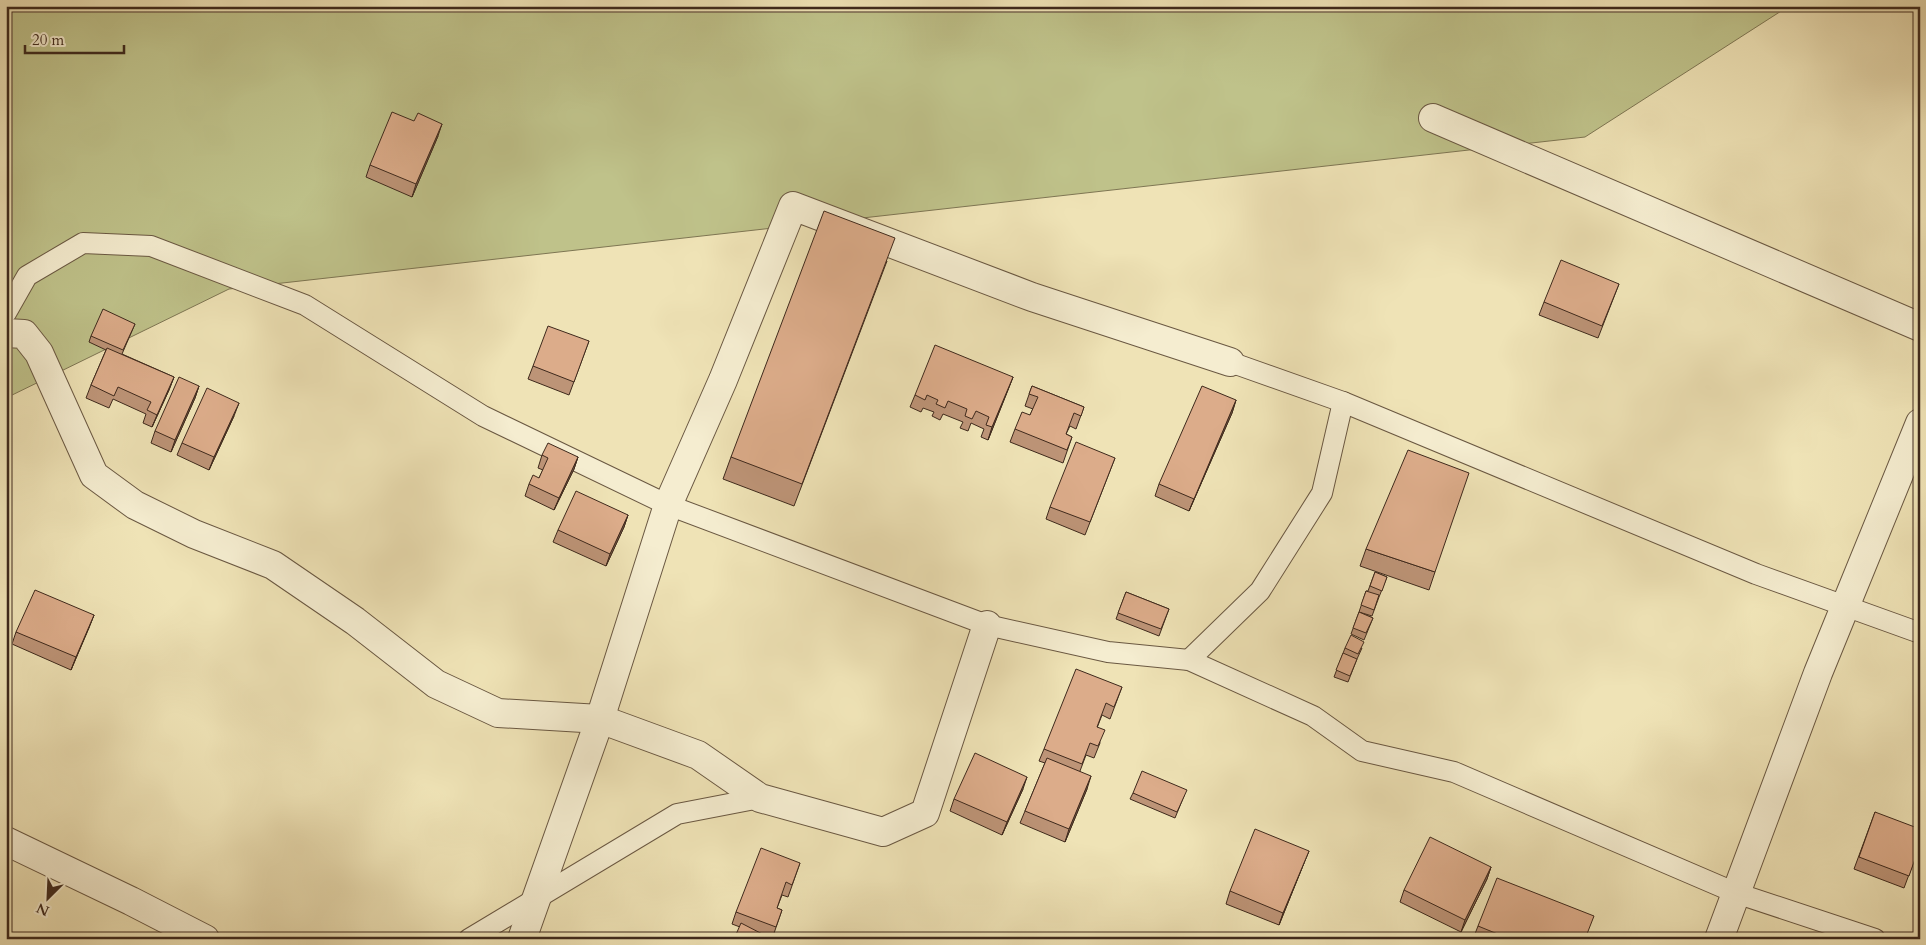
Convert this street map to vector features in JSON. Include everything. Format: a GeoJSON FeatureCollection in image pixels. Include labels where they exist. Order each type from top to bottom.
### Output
{"type":"FeatureCollection","features":[{"type":"Feature","properties":{"kind":"street"},"geometry":{"type":"LineString","coordinates":[[1432,118],[1920,328]]}},
{"type":"Feature","properties":{"kind":"street"},"geometry":{"type":"LineString","coordinates":[[522,939],[600,719],[668,506],[723,380],[793,206],[1032,297],[1230,362]]}},
{"type":"Feature","properties":{"kind":"street"},"geometry":{"type":"LineString","coordinates":[[6,333],[24,334],[39,353],[94,476],[135,506],[194,534],[273,564],[355,621],[436,684],[498,713],[600,719],[698,755],[760,798],[883,832],[925,813],[987,626]]}},
{"type":"Feature","properties":{"kind":"street"},"geometry":{"type":"LineString","coordinates":[[1719,939],[1818,673],[1920,423]]}},
{"type":"Feature","properties":{"kind":"street"},"geometry":{"type":"LineString","coordinates":[[6,841],[205,939]]}},
{"type":"Feature","properties":{"kind":"lane"},"geometry":{"type":"LineString","coordinates":[[6,313],[27,276],[83,242],[151,246],[305,305],[482,416],[668,506],[987,626],[1108,652],[1189,660],[1313,716],[1362,751],[1454,772],[1736,893],[1875,939]]}},
{"type":"Feature","properties":{"kind":"lane"},"geometry":{"type":"LineString","coordinates":[[1230,362],[1343,402],[1756,574],[1920,633]]}},
{"type":"Feature","properties":{"kind":"lane"},"geometry":{"type":"LineString","coordinates":[[1189,660],[1260,590],[1322,493],[1343,402]]}},
{"type":"Feature","properties":{"kind":"lane"},"geometry":{"type":"LineString","coordinates":[[469,939],[677,814],[760,798]]}},
{"type":"Feature","properties":{"kind":"green space"},"geometry":{"type":"Polygon","coordinates":[[[6,6],[1789,6],[1585,137],[229,289],[6,398],[6,6]]]}},
{"type":"Feature","properties":{"kind":"building"},"geometry":{"type":"Polygon","coordinates":[[[392,112],[414,121],[418,113],[442,124],[416,184],[370,165],[392,112]]]}},
{"type":"Feature","properties":{"kind":"building"},"geometry":{"type":"Polygon","coordinates":[[[824,211],[895,238],[802,484],[731,457],[824,211]]]}},
{"type":"Feature","properties":{"kind":"building"},"geometry":{"type":"Polygon","coordinates":[[[1561,260],[1619,284],[1602,326],[1544,302],[1561,260]]]}},
{"type":"Feature","properties":{"kind":"building"},"geometry":{"type":"Polygon","coordinates":[[[103,309],[135,324],[123,350],[91,336],[103,309]]]}},
{"type":"Feature","properties":{"kind":"building"},"geometry":{"type":"Polygon","coordinates":[[[548,326],[589,341],[574,382],[533,366],[548,326]]]}},
{"type":"Feature","properties":{"kind":"building"},"geometry":{"type":"Polygon","coordinates":[[[935,345],[1013,377],[992,427],[986,425],[989,417],[976,411],[972,419],[965,416],[967,409],[948,401],[945,408],[936,404],[938,400],[927,395],[925,400],[915,395],[935,345]]]}},
{"type":"Feature","properties":{"kind":"building"},"geometry":{"type":"Polygon","coordinates":[[[107,348],[174,377],[157,415],[147,410],[151,402],[118,387],[114,396],[91,385],[107,348]]]}},
{"type":"Feature","properties":{"kind":"building"},"geometry":{"type":"Polygon","coordinates":[[[179,377],[199,386],[175,440],[155,431],[179,377]]]}},
{"type":"Feature","properties":{"kind":"building"},"geometry":{"type":"Polygon","coordinates":[[[1032,386],[1084,407],[1081,416],[1074,413],[1066,434],[1072,437],[1067,450],[1015,429],[1022,412],[1030,415],[1038,397],[1029,394],[1032,386]]]}},
{"type":"Feature","properties":{"kind":"building"},"geometry":{"type":"Polygon","coordinates":[[[1202,386],[1236,400],[1194,499],[1159,484],[1202,386]]]}},
{"type":"Feature","properties":{"kind":"building"},"geometry":{"type":"Polygon","coordinates":[[[207,388],[239,403],[214,457],[182,443],[207,388]]]}},
{"type":"Feature","properties":{"kind":"building"},"geometry":{"type":"Polygon","coordinates":[[[1076,442],[1115,458],[1090,522],[1050,507],[1076,442]]]}},
{"type":"Feature","properties":{"kind":"building"},"geometry":{"type":"Polygon","coordinates":[[[548,443],[578,457],[559,498],[529,484],[533,475],[539,478],[548,458],[542,455],[548,443]]]}},
{"type":"Feature","properties":{"kind":"building"},"geometry":{"type":"Polygon","coordinates":[[[1408,450],[1469,473],[1435,572],[1366,549],[1408,450]]]}},
{"type":"Feature","properties":{"kind":"building"},"geometry":{"type":"Polygon","coordinates":[[[576,491],[628,515],[610,554],[558,530],[576,491]]]}},
{"type":"Feature","properties":{"kind":"building"},"geometry":{"type":"Polygon","coordinates":[[[1375,572],[1387,577],[1382,591],[1370,586],[1375,572]]]}},
{"type":"Feature","properties":{"kind":"building"},"geometry":{"type":"Polygon","coordinates":[[[35,590],[94,615],[76,657],[16,632],[35,590]]]}},
{"type":"Feature","properties":{"kind":"building"},"geometry":{"type":"Polygon","coordinates":[[[1366,591],[1379,595],[1374,610],[1361,605],[1366,591]]]}},
{"type":"Feature","properties":{"kind":"building"},"geometry":{"type":"Polygon","coordinates":[[[1126,592],[1169,609],[1161,629],[1118,613],[1126,592]]]}},
{"type":"Feature","properties":{"kind":"building"},"geometry":{"type":"Polygon","coordinates":[[[1359,612],[1373,618],[1366,633],[1353,628],[1359,612]]]}},
{"type":"Feature","properties":{"kind":"building"},"geometry":{"type":"Polygon","coordinates":[[[1351,635],[1364,642],[1358,654],[1345,648],[1351,635]]]}},
{"type":"Feature","properties":{"kind":"building"},"geometry":{"type":"Polygon","coordinates":[[[1343,653],[1357,659],[1350,676],[1336,670],[1343,653]]]}},
{"type":"Feature","properties":{"kind":"building"},"geometry":{"type":"Polygon","coordinates":[[[1076,669],[1122,687],[1114,707],[1106,703],[1097,727],[1105,730],[1098,746],[1090,743],[1082,764],[1044,749],[1076,669]]]}},
{"type":"Feature","properties":{"kind":"building"},"geometry":{"type":"Polygon","coordinates":[[[975,753],[1027,777],[1007,822],[954,799],[975,753]]]}},
{"type":"Feature","properties":{"kind":"building"},"geometry":{"type":"Polygon","coordinates":[[[1047,758],[1091,776],[1069,829],[1025,811],[1047,758]]]}},
{"type":"Feature","properties":{"kind":"building"},"geometry":{"type":"Polygon","coordinates":[[[1142,771],[1187,790],[1177,812],[1133,793],[1142,771]]]}},
{"type":"Feature","properties":{"kind":"building"},"geometry":{"type":"Polygon","coordinates":[[[1875,812],[1920,829],[1920,845],[1909,876],[1859,857],[1875,812]]]}},
{"type":"Feature","properties":{"kind":"building"},"geometry":{"type":"Polygon","coordinates":[[[1255,829],[1309,851],[1283,913],[1230,891],[1255,829]]]}},
{"type":"Feature","properties":{"kind":"building"},"geometry":{"type":"Polygon","coordinates":[[[1430,837],[1491,867],[1465,920],[1404,890],[1430,837]]]}},
{"type":"Feature","properties":{"kind":"building"},"geometry":{"type":"Polygon","coordinates":[[[761,848],[800,863],[792,885],[786,882],[777,908],[782,910],[776,927],[736,912],[761,848]]]}},
{"type":"Feature","properties":{"kind":"building"},"geometry":{"type":"Polygon","coordinates":[[[1497,878],[1594,916],[1585,939],[1510,939],[1478,926],[1497,878]]]}},
{"type":"Feature","properties":{"kind":"building"},"geometry":{"type":"Polygon","coordinates":[[[741,923],[772,939],[734,939],[741,923]]]}}]}
